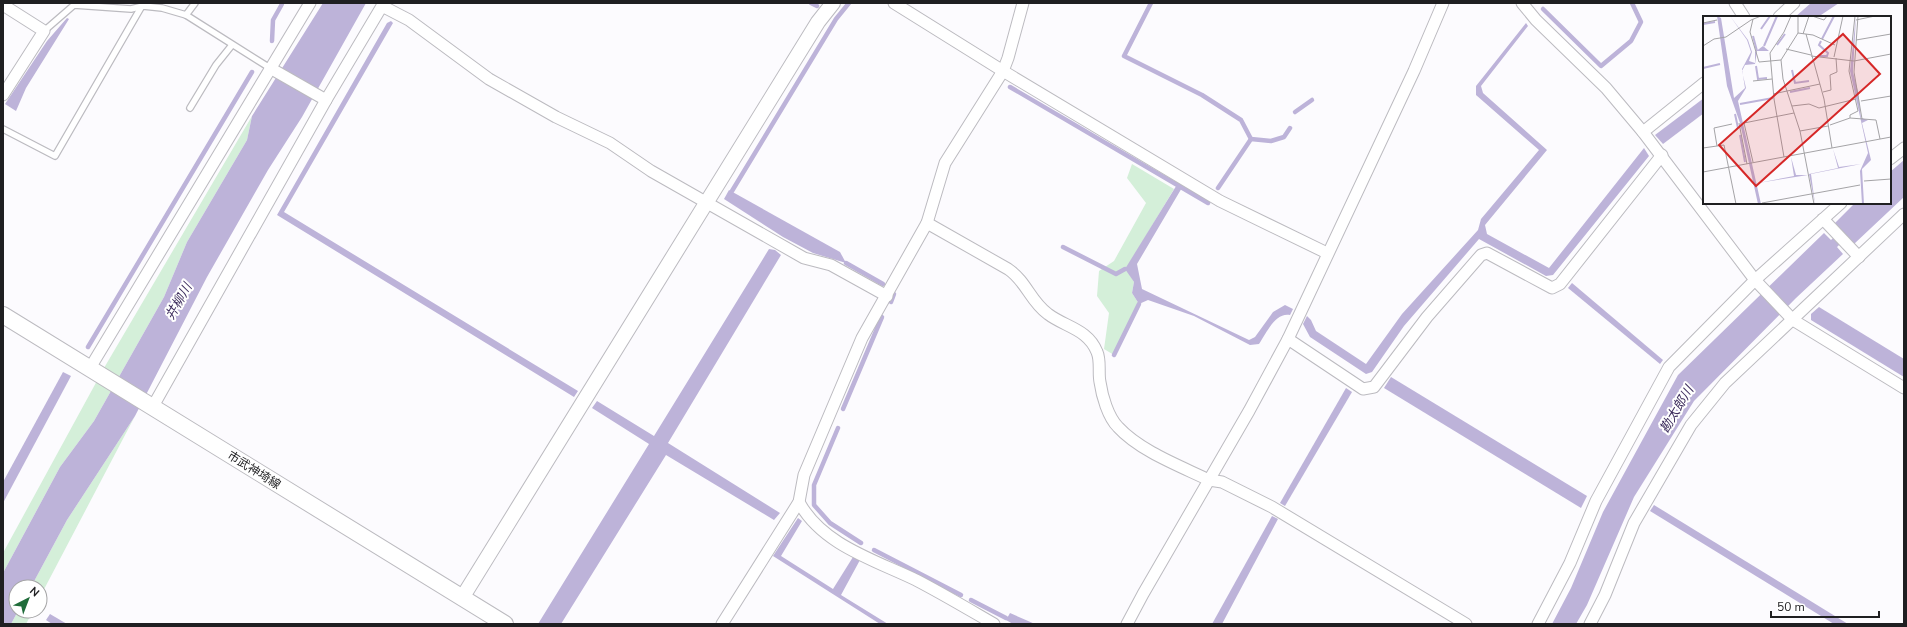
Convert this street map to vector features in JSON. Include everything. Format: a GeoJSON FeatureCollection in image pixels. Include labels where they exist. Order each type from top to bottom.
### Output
{"type":"FeatureCollection","features":[{"type":"Feature","properties":{"kind":"main road","name":"市武神埼線"},"geometry":{"type":"LineString","coordinates":[[3,314],[150,407],[505,624]]}},
{"type":"Feature","properties":{"kind":"street"},"geometry":{"type":"LineString","coordinates":[[93,370],[270,68],[310,3]]}},
{"type":"Feature","properties":{"kind":"street"},"geometry":{"type":"LineString","coordinates":[[462,598],[818,22],[833,3]]}},
{"type":"Feature","properties":{"kind":"street"},"geometry":{"type":"LineString","coordinates":[[894,3],[1003,71],[1220,201],[1327,253]]}},
{"type":"Feature","properties":{"kind":"street"},"geometry":{"type":"LineString","coordinates":[[722,624],[799,502],[804,475],[862,338],[927,223],[945,163],[1003,71],[1023,3]]}},
{"type":"Feature","properties":{"kind":"street"},"geometry":{"type":"LineString","coordinates":[[1127,624],[1288,339],[1327,253],[1414,71],[1443,3]]}},
{"type":"Feature","properties":{"kind":"street"},"geometry":{"type":"LineString","coordinates":[[1522,3],[1536,20],[1606,88],[1662,155],[1755,280],[1793,320],[1904,388]]}},
{"type":"Feature","properties":{"kind":"street"},"geometry":{"type":"LineString","coordinates":[[1735,3],[1743,16]]}},
{"type":"Feature","properties":{"kind":"street"},"geometry":{"type":"LineString","coordinates":[[1780,16],[1794,3]]}},
{"type":"Feature","properties":{"kind":"street"},"geometry":{"type":"LineString","coordinates":[[3,5],[44,31],[3,95]]}},
{"type":"Feature","properties":{"kind":"street"},"geometry":{"type":"LineString","coordinates":[[150,407],[326,100],[382,6],[409,20],[489,79],[556,117],[610,143],[651,171],[804,258],[831,265],[887,296]]}},
{"type":"Feature","properties":{"kind":"street"},"geometry":{"type":"LineString","coordinates":[[270,68],[326,100]]}},
{"type":"Feature","properties":{"kind":"street"},"geometry":{"type":"LineString","coordinates":[[1643,132],[1703,84]]}},
{"type":"Feature","properties":{"kind":"street"},"geometry":{"type":"LineString","coordinates":[[1891,158],[1904,148]]}},
{"type":"Feature","properties":{"kind":"street"},"geometry":{"type":"LineString","coordinates":[[1288,339],[1363,389],[1374,387],[1427,317],[1481,255],[1487,253],[1552,288],[1560,284],[1662,155]]}},
{"type":"Feature","properties":{"kind":"street"},"geometry":{"type":"LineString","coordinates":[[1538,624],[1570,563],[1596,500],[1669,367],[1755,280],[1840,204]]}},
{"type":"Feature","properties":{"kind":"street"},"geometry":{"type":"LineString","coordinates":[[1590,624],[1605,595],[1634,523],[1691,425],[1724,383],[1793,320],[1904,214]]}},
{"type":"Feature","properties":{"kind":"street"},"geometry":{"type":"LineString","coordinates":[[1823,219],[1859,257]]}},
{"type":"Feature","properties":{"kind":"street"},"geometry":{"type":"LineString","coordinates":[[927,223],[1008,269],[1019,277],[1036,304],[1048,315],[1082,332],[1093,344],[1098,354],[1100,382],[1112,419],[1117,427],[1137,443],[1209,480],[1222,482],[1272,507],[1466,624]]}},
{"type":"Feature","properties":{"kind":"street"},"geometry":{"type":"LineString","coordinates":[[799,502],[807,516],[839,543],[918,581],[994,624]]}},
{"type":"Feature","properties":{"kind":"lane"},"geometry":{"type":"LineString","coordinates":[[186,15],[195,3]]}},
{"type":"Feature","properties":{"kind":"lane"},"geometry":{"type":"LineString","coordinates":[[3,129],[54,156],[143,4]]}},
{"type":"Feature","properties":{"kind":"lane"},"geometry":{"type":"LineString","coordinates":[[44,31],[74,5],[130,10],[143,4],[186,15],[270,68]]}},
{"type":"Feature","properties":{"kind":"lane"},"geometry":{"type":"LineString","coordinates":[[190,108],[216,65],[232,45]]}},
{"type":"Feature","properties":{"kind":"green space"},"geometry":{"type":"Polygon","coordinates":[[[252,116],[247,140],[187,242],[164,297],[94,421],[60,467],[3,573],[3,553],[104,368],[252,116]]]}},
{"type":"Feature","properties":{"kind":"green space"},"geometry":{"type":"Polygon","coordinates":[[[1132,164],[1174,189],[1126,269],[1134,282],[1132,293],[1139,304],[1114,355],[1104,349],[1109,313],[1097,296],[1099,271],[1114,261],[1146,203],[1127,178],[1132,164]]]}},
{"type":"Feature","properties":{"kind":"green space"},"geometry":{"type":"Polygon","coordinates":[[[135,416],[48,582],[48,579],[35,579],[67,520],[135,416]]]}},
{"type":"Feature","properties":{"kind":"green space"},"geometry":{"type":"Polygon","coordinates":[[[14,619],[29,619],[26,624],[11,624],[14,619]]]}},
{"type":"Feature","properties":{"kind":"water","name":"井柳川"},"geometry":{"type":"Polygon","coordinates":[[[323,3],[366,3],[302,117],[268,170],[207,277],[135,416],[67,520],[35,579],[8,579],[8,619],[14,619],[11,624],[3,624],[3,573],[60,467],[94,421],[164,297],[187,242],[247,140],[252,116],[323,3]]]}},
{"type":"Feature","properties":{"kind":"water"},"geometry":{"type":"Polygon","coordinates":[[[1811,3],[1839,3],[1820,16],[1796,16],[1811,3]]]}},
{"type":"Feature","properties":{"kind":"water"},"geometry":{"type":"Polygon","coordinates":[[[67,18],[69,19],[26,88],[16,111],[5,104],[47,41],[67,18]]]}},
{"type":"Feature","properties":{"kind":"water"},"geometry":{"type":"Polygon","coordinates":[[[391,21],[393,23],[284,212],[578,391],[574,397],[277,215],[387,23],[391,21]]]}},
{"type":"Feature","properties":{"kind":"water"},"geometry":{"type":"Polygon","coordinates":[[[1526,23],[1528,26],[1481,86],[1483,93],[1547,150],[1485,225],[1487,234],[1549,268],[1644,148],[1649,156],[1553,275],[1546,276],[1479,239],[1404,326],[1372,372],[1366,374],[1310,337],[1303,324],[1307,316],[1311,320],[1316,331],[1366,364],[1402,314],[1478,230],[1481,219],[1539,150],[1476,95],[1476,86],[1526,23]]]}},
{"type":"Feature","properties":{"kind":"water"},"geometry":{"type":"Polygon","coordinates":[[[1703,99],[1703,114],[1663,144],[1655,135],[1703,99]]]}},
{"type":"Feature","properties":{"kind":"water","name":"勘太郎川"},"geometry":{"type":"Polygon","coordinates":[[[1904,160],[1904,197],[1854,244],[1847,237],[1837,247],[1843,254],[1796,298],[1694,401],[1634,497],[1587,605],[1576,624],[1552,624],[1571,588],[1603,512],[1678,375],[1824,233],[1831,240],[1841,230],[1835,223],[1854,204],[1891,204],[1891,171],[1904,160]]]}},
{"type":"Feature","properties":{"kind":"water"},"geometry":{"type":"Polygon","coordinates":[[[1178,183],[1183,186],[1137,264],[1142,289],[1249,340],[1255,337],[1273,312],[1285,305],[1293,309],[1290,315],[1285,315],[1275,320],[1259,344],[1250,345],[1194,316],[1148,300],[1139,304],[1132,293],[1134,282],[1125,269],[1178,183]]]}},
{"type":"Feature","properties":{"kind":"water"},"geometry":{"type":"Polygon","coordinates":[[[729,190],[840,252],[846,263],[813,253],[783,237],[724,199],[729,190]]]}},
{"type":"Feature","properties":{"kind":"water"},"geometry":{"type":"Polygon","coordinates":[[[769,249],[775,250],[781,255],[668,443],[780,513],[774,520],[666,455],[561,624],[538,624],[649,444],[592,408],[597,401],[654,436],[769,249]]]}},
{"type":"Feature","properties":{"kind":"water"},"geometry":{"type":"Polygon","coordinates":[[[1572,283],[1663,360],[1660,364],[1568,288],[1572,283]]]}},
{"type":"Feature","properties":{"kind":"water"},"geometry":{"type":"Polygon","coordinates":[[[1819,307],[1904,359],[1904,377],[1811,320],[1811,314],[1819,307]]]}},
{"type":"Feature","properties":{"kind":"water"},"geometry":{"type":"Polygon","coordinates":[[[63,372],[71,376],[3,503],[3,482],[63,372]]]}},
{"type":"Feature","properties":{"kind":"water"},"geometry":{"type":"Polygon","coordinates":[[[1391,377],[1587,496],[1581,508],[1384,388],[1391,377]]]}},
{"type":"Feature","properties":{"kind":"water"},"geometry":{"type":"Polygon","coordinates":[[[1346,388],[1352,392],[1285,506],[1280,503],[1346,388]]]}},
{"type":"Feature","properties":{"kind":"water"},"geometry":{"type":"Polygon","coordinates":[[[1654,505],[1848,624],[1834,624],[1650,511],[1654,505]]]}},
{"type":"Feature","properties":{"kind":"water"},"geometry":{"type":"Polygon","coordinates":[[[1272,516],[1278,519],[1222,624],[1212,624],[1272,516]]]}},
{"type":"Feature","properties":{"kind":"water"},"geometry":{"type":"Polygon","coordinates":[[[798,518],[802,521],[781,556],[833,589],[853,557],[860,560],[841,595],[888,624],[880,624],[773,556],[798,518]]]}},
{"type":"Feature","properties":{"kind":"water"},"geometry":{"type":"Polygon","coordinates":[[[1010,613],[1035,624],[1013,624],[1006,620],[1010,613]]]}},
{"type":"Feature","properties":{"kind":"water"},"geometry":{"type":"Polygon","coordinates":[[[50,614],[67,624],[52,624],[46,620],[50,614]]]}},
{"type":"Feature","properties":{"kind":"waterway"},"geometry":{"type":"LineString","coordinates":[[811,3],[817,6]]}},
{"type":"Feature","properties":{"kind":"waterway"},"geometry":{"type":"LineString","coordinates":[[732,191],[836,19],[849,3]]}},
{"type":"Feature","properties":{"kind":"waterway"},"geometry":{"type":"LineString","coordinates":[[1151,3],[1124,56],[1202,95],[1241,120],[1251,139]]}},
{"type":"Feature","properties":{"kind":"waterway"},"geometry":{"type":"LineString","coordinates":[[1543,9],[1601,66],[1631,41],[1641,22],[1632,3]]}},
{"type":"Feature","properties":{"kind":"waterway"},"geometry":{"type":"LineString","coordinates":[[272,41],[273,20],[282,4]]}},
{"type":"Feature","properties":{"kind":"waterway"},"geometry":{"type":"LineString","coordinates":[[88,347],[252,72]]}},
{"type":"Feature","properties":{"kind":"waterway"},"geometry":{"type":"LineString","coordinates":[[1010,87],[1208,203]]}},
{"type":"Feature","properties":{"kind":"waterway"},"geometry":{"type":"LineString","coordinates":[[1295,112],[1312,100]]}},
{"type":"Feature","properties":{"kind":"waterway"},"geometry":{"type":"LineString","coordinates":[[1218,188],[1251,139],[1271,141],[1284,137],[1290,128]]}},
{"type":"Feature","properties":{"kind":"waterway"},"geometry":{"type":"LineString","coordinates":[[1063,247],[1116,274],[1125,269]]}},
{"type":"Feature","properties":{"kind":"waterway"},"geometry":{"type":"LineString","coordinates":[[846,263],[883,284]]}},
{"type":"Feature","properties":{"kind":"waterway"},"geometry":{"type":"LineString","coordinates":[[891,302],[894,294]]}},
{"type":"Feature","properties":{"kind":"waterway"},"geometry":{"type":"LineString","coordinates":[[1114,355],[1139,304]]}},
{"type":"Feature","properties":{"kind":"waterway"},"geometry":{"type":"LineString","coordinates":[[843,409],[882,317]]}},
{"type":"Feature","properties":{"kind":"waterway"},"geometry":{"type":"LineString","coordinates":[[838,428],[814,485],[814,505],[830,523],[861,543]]}},
{"type":"Feature","properties":{"kind":"waterway"},"geometry":{"type":"LineString","coordinates":[[874,550],[961,595]]}},
{"type":"Feature","properties":{"kind":"waterway"},"geometry":{"type":"LineString","coordinates":[[971,600],[1006,618]]}}]}
